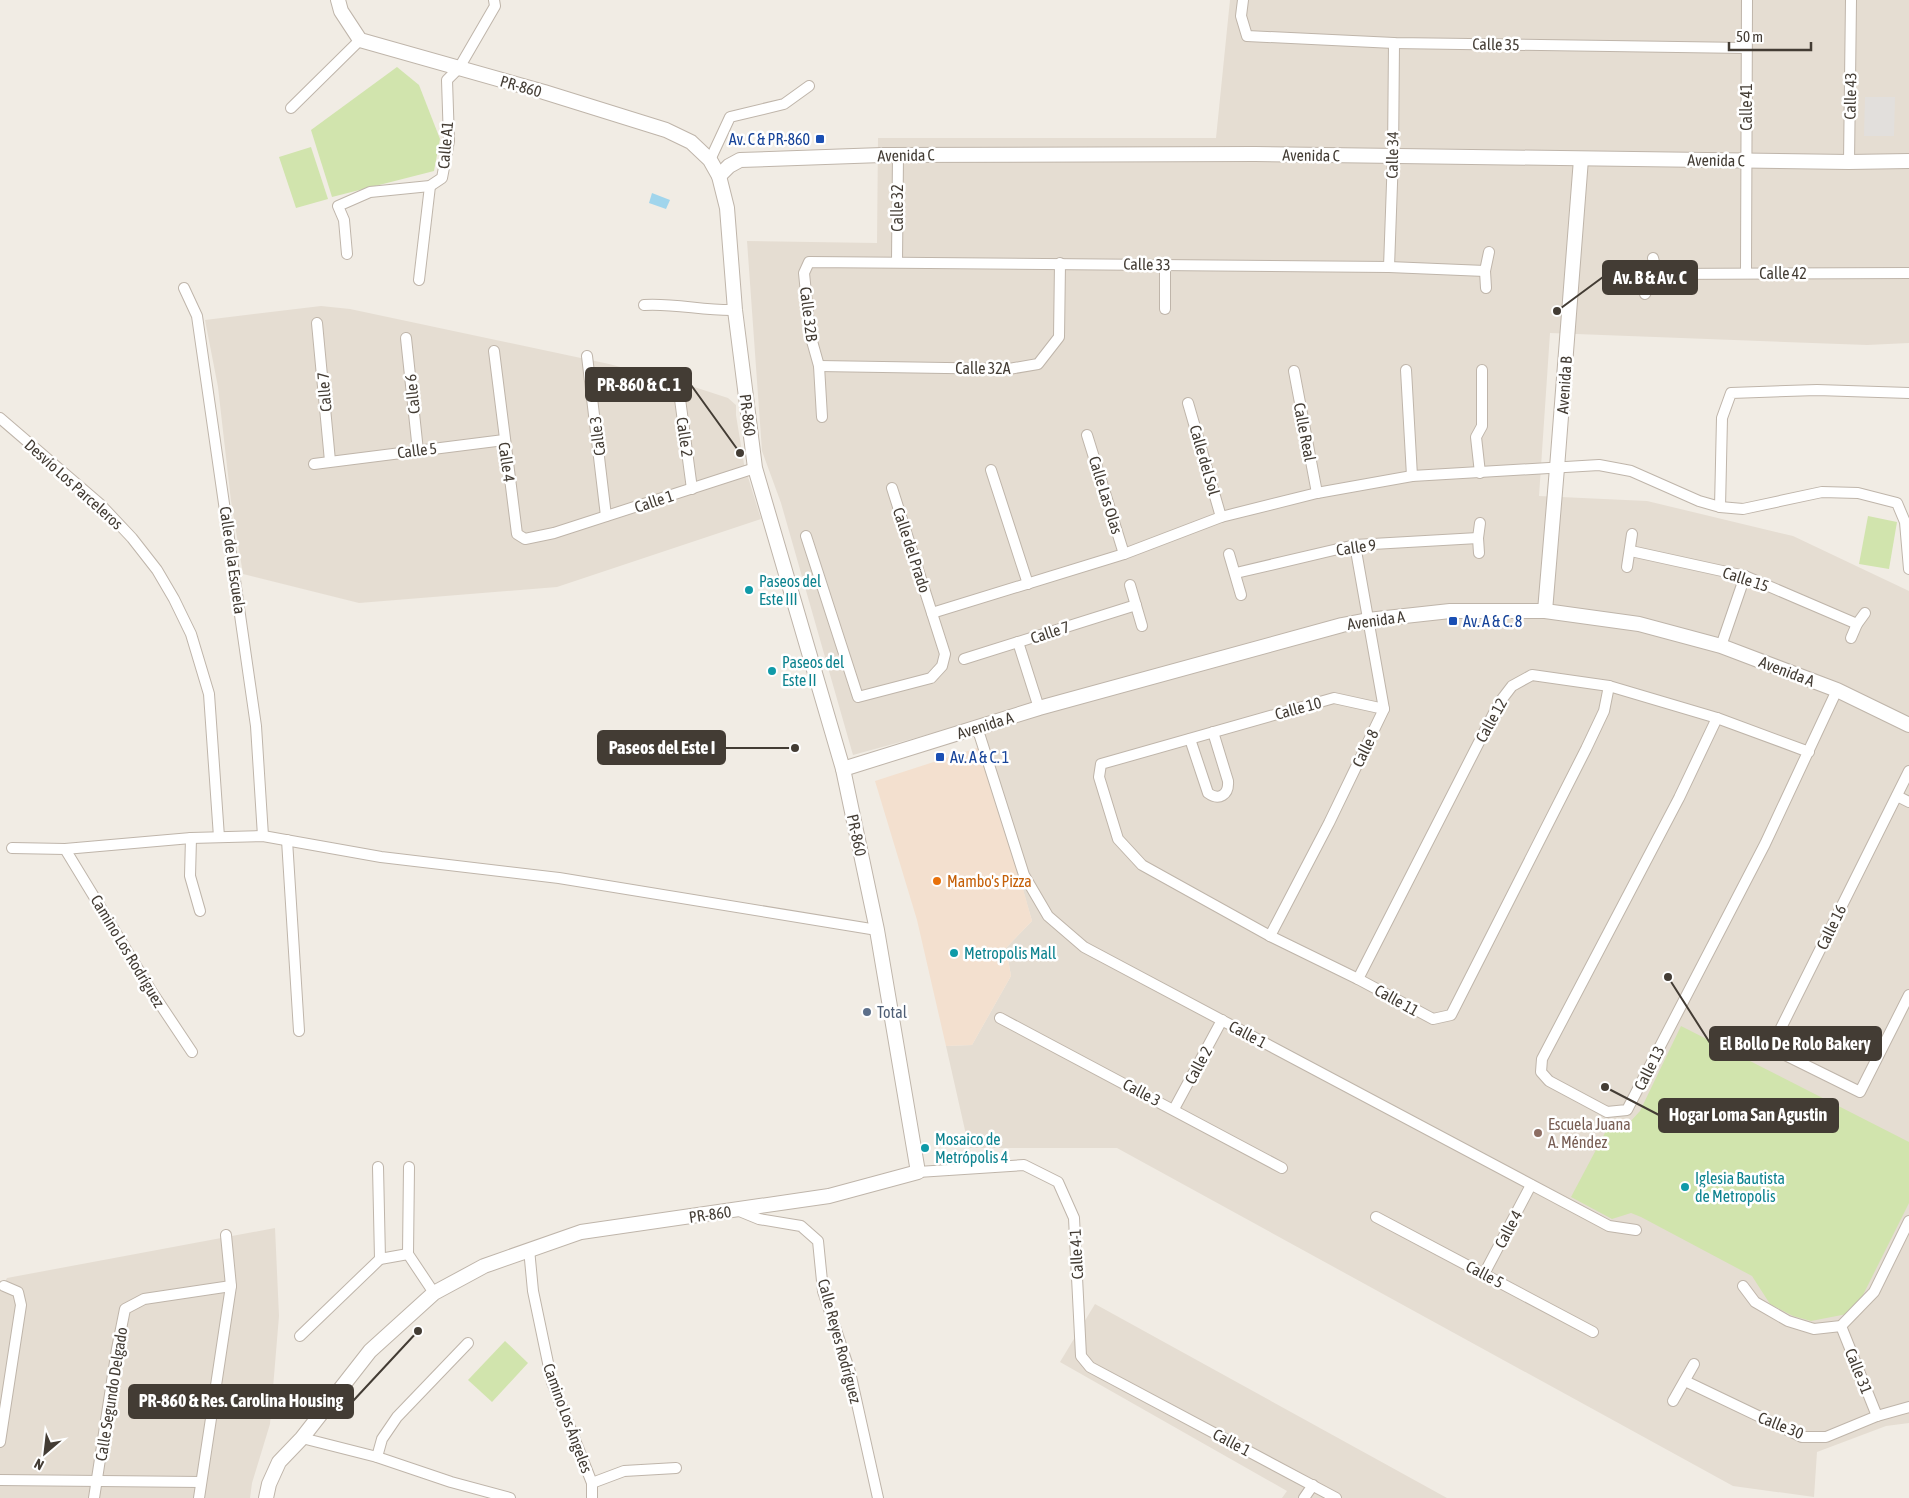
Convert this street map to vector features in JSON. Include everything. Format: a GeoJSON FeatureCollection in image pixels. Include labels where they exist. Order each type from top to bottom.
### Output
{"type":"FeatureCollection","features":[{"type":"Feature","properties":{"kind":"street"},"geometry":{"type":"LineString","coordinates":[[291,108],[360,40],[341,11],[338,0]]}},
{"type":"Feature","properties":{"kind":"street","name":"Calle A1"},"geometry":{"type":"LineString","coordinates":[[347,254],[344,220],[338,206],[370,192],[430,186],[442,178],[449,141],[447,80],[459,68],[495,6],[494,0]]}},
{"type":"Feature","properties":{"kind":"street","name":"Calle 35"},"geometry":{"type":"LineString","coordinates":[[1243,0],[1241,16],[1247,36],[1394,42],[1746,48]]}},
{"type":"Feature","properties":{"kind":"street","name":"Calle 41"},"geometry":{"type":"LineString","coordinates":[[1746,274],[1747,0]]}},
{"type":"Feature","properties":{"kind":"street","name":"Calle 43"},"geometry":{"type":"LineString","coordinates":[[1849,162],[1851,0]]}},
{"type":"Feature","properties":{"kind":"street","name":"PR-860"},"geometry":{"type":"LineString","coordinates":[[266,1498],[269,1484],[279,1462],[302,1438],[370,1350],[434,1293],[484,1266],[580,1232],[829,1196],[918,1172],[877,930],[843,769],[755,468],[735,310],[727,208],[719,176],[710,160],[691,142],[666,130],[360,40]]}},
{"type":"Feature","properties":{"kind":"street","name":"Calle 34"},"geometry":{"type":"LineString","coordinates":[[1389,267],[1393,156],[1394,42]]}},
{"type":"Feature","properties":{"kind":"street"},"geometry":{"type":"LineString","coordinates":[[710,160],[730,117],[784,104],[810,86]]}},
{"type":"Feature","properties":{"kind":"street","name":"Avenida C"},"geometry":{"type":"LineString","coordinates":[[719,176],[729,166],[740,160],[898,155],[1393,156],[1849,162],[1909,161]]}},
{"type":"Feature","properties":{"kind":"street","name":"Calle 32"},"geometry":{"type":"LineString","coordinates":[[897,262],[898,155]]}},
{"type":"Feature","properties":{"kind":"street","name":"Avenida B"},"geometry":{"type":"LineString","coordinates":[[1545,611],[1581,159]]}},
{"type":"Feature","properties":{"kind":"street"},"geometry":{"type":"LineString","coordinates":[[418,280],[430,186]]}},
{"type":"Feature","properties":{"kind":"street"},"geometry":{"type":"LineString","coordinates":[[1486,288],[1485,271],[1489,252]]}},
{"type":"Feature","properties":{"kind":"street"},"geometry":{"type":"LineString","coordinates":[[1645,294],[1657,274],[1653,258]]}},
{"type":"Feature","properties":{"kind":"street","name":"Calle 33"},"geometry":{"type":"LineString","coordinates":[[809,262],[1165,264],[1389,267],[1485,271]]}},
{"type":"Feature","properties":{"kind":"street","name":"Calle 32B"},"geometry":{"type":"LineString","coordinates":[[809,262],[804,273],[810,334],[819,366],[822,417]]}},
{"type":"Feature","properties":{"kind":"street","name":"Calle 32A"},"geometry":{"type":"LineString","coordinates":[[819,366],[1009,369],[1038,364],[1059,337],[1060,263]]}},
{"type":"Feature","properties":{"kind":"street"},"geometry":{"type":"LineString","coordinates":[[1165,264],[1165,309]]}},
{"type":"Feature","properties":{"kind":"street","name":"Calle 42"},"geometry":{"type":"LineString","coordinates":[[1657,274],[1909,273]]}},
{"type":"Feature","properties":{"kind":"street","name":"Calle de la Escuela"},"geometry":{"type":"LineString","coordinates":[[184,288],[198,316],[256,726],[263,836]]}},
{"type":"Feature","properties":{"kind":"street"},"geometry":{"type":"LineString","coordinates":[[644,305],[664,304],[713,310],[735,310]]}},
{"type":"Feature","properties":{"kind":"street","name":"Calle 7"},"geometry":{"type":"LineString","coordinates":[[317,323],[330,461]]}},
{"type":"Feature","properties":{"kind":"street","name":"Calle 6"},"geometry":{"type":"LineString","coordinates":[[406,338],[418,450]]}},
{"type":"Feature","properties":{"kind":"street","name":"Calle 4"},"geometry":{"type":"LineString","coordinates":[[494,351],[517,534],[525,538],[554,533]]}},
{"type":"Feature","properties":{"kind":"street","name":"Calle 3"},"geometry":{"type":"LineString","coordinates":[[587,356],[606,516]]}},
{"type":"Feature","properties":{"kind":"street"},"geometry":{"type":"LineString","coordinates":[[1406,370],[1412,476]]}},
{"type":"Feature","properties":{"kind":"street"},"geometry":{"type":"LineString","coordinates":[[1480,473],[1476,437],[1482,426],[1482,370]]}},
{"type":"Feature","properties":{"kind":"street","name":"Calle Real"},"geometry":{"type":"LineString","coordinates":[[1294,371],[1317,493]]}},
{"type":"Feature","properties":{"kind":"street","name":"Calle 2"},"geometry":{"type":"LineString","coordinates":[[678,384],[692,489]]}},
{"type":"Feature","properties":{"kind":"street"},"geometry":{"type":"LineString","coordinates":[[1720,507],[1722,418],[1731,393],[1817,390],[1909,393]]}},
{"type":"Feature","properties":{"kind":"street","name":"Calle del Sol"},"geometry":{"type":"LineString","coordinates":[[1188,403],[1221,517]]}},
{"type":"Feature","properties":{"kind":"street","name":"Desvío Los Parceleros"},"geometry":{"type":"LineString","coordinates":[[0,418],[107,511],[132,538],[157,570],[174,599],[191,634],[209,694],[219,837]]}},
{"type":"Feature","properties":{"kind":"street","name":"Calle Las Olas"},"geometry":{"type":"LineString","coordinates":[[1087,435],[1124,554]]}},
{"type":"Feature","properties":{"kind":"street","name":"Calle 5"},"geometry":{"type":"LineString","coordinates":[[314,464],[504,440]]}},
{"type":"Feature","properties":{"kind":"street"},"geometry":{"type":"LineString","coordinates":[[932,613],[1124,554],[1221,517],[1317,493],[1412,476],[1599,464],[1631,471],[1698,501],[1720,507],[1743,509],[1822,492],[1858,493],[1897,503],[1905,522],[1909,569]]}},
{"type":"Feature","properties":{"kind":"street","name":"Calle 1"},"geometry":{"type":"LineString","coordinates":[[554,533],[755,468]]}},
{"type":"Feature","properties":{"kind":"street"},"geometry":{"type":"LineString","coordinates":[[991,470],[1028,584]]}},
{"type":"Feature","properties":{"kind":"street","name":"Calle del Prado"},"geometry":{"type":"LineString","coordinates":[[806,536],[858,697],[931,678],[942,666],[945,654],[892,488]]}},
{"type":"Feature","properties":{"kind":"street"},"geometry":{"type":"LineString","coordinates":[[1479,552],[1480,523]]}},
{"type":"Feature","properties":{"kind":"street"},"geometry":{"type":"LineString","coordinates":[[1627,566],[1632,534]]}},
{"type":"Feature","properties":{"kind":"street","name":"Calle 9"},"geometry":{"type":"LineString","coordinates":[[1236,573],[1355,545],[1478,538]]}},
{"type":"Feature","properties":{"kind":"street","name":"Calle 8"},"geometry":{"type":"LineString","coordinates":[[1270,936],[1329,823],[1384,708],[1355,545]]}},
{"type":"Feature","properties":{"kind":"street","name":"Calle 15"},"geometry":{"type":"LineString","coordinates":[[1630,551],[1745,576],[1857,624]]}},
{"type":"Feature","properties":{"kind":"street"},"geometry":{"type":"LineString","coordinates":[[1229,554],[1241,595]]}},
{"type":"Feature","properties":{"kind":"street"},"geometry":{"type":"LineString","coordinates":[[1721,646],[1745,576]]}},
{"type":"Feature","properties":{"kind":"street"},"geometry":{"type":"LineString","coordinates":[[1130,585],[1142,626]]}},
{"type":"Feature","properties":{"kind":"street","name":"Calle 7"},"geometry":{"type":"LineString","coordinates":[[964,659],[1136,605]]}},
{"type":"Feature","properties":{"kind":"street","name":"Avenida A"},"geometry":{"type":"LineString","coordinates":[[843,769],[1039,708],[1342,625],[1450,610],[1545,611],[1639,624],[1721,646],[1837,690],[1909,725]]}},
{"type":"Feature","properties":{"kind":"street"},"geometry":{"type":"LineString","coordinates":[[1852,638],[1857,624],[1864,613]]}},
{"type":"Feature","properties":{"kind":"street"},"geometry":{"type":"LineString","coordinates":[[1018,642],[1039,708]]}},
{"type":"Feature","properties":{"kind":"street","name":"Calle 12"},"geometry":{"type":"LineString","coordinates":[[1358,979],[1499,703],[1512,686],[1532,675],[1609,686],[1717,718],[1809,752]]}},
{"type":"Feature","properties":{"kind":"street","name":"Calle 11"},"geometry":{"type":"LineString","coordinates":[[1100,770],[1099,777],[1118,839],[1142,865],[1270,936],[1358,979],[1432,1019],[1451,1015],[1586,749],[1604,711],[1609,686]]}},
{"type":"Feature","properties":{"kind":"street","name":"Calle 13"},"geometry":{"type":"LineString","coordinates":[[1717,718],[1679,798],[1542,1059],[1541,1072],[1549,1081],[1607,1112],[1627,1110],[1765,844],[1837,690]]}},
{"type":"Feature","properties":{"kind":"street","name":"Calle 10"},"geometry":{"type":"LineString","coordinates":[[1100,770],[1101,764],[1334,698],[1384,708]]}},
{"type":"Feature","properties":{"kind":"street","name":"Calle 1"},"geometry":{"type":"LineString","coordinates":[[977,727],[1024,875],[1048,916],[1084,947],[1609,1226],[1636,1230]]}},
{"type":"Feature","properties":{"kind":"street"},"geometry":{"type":"LineString","coordinates":[[1190,739],[1208,793],[1218,798],[1226,793],[1228,781],[1213,732]]}},
{"type":"Feature","properties":{"kind":"street"},"geometry":{"type":"LineString","coordinates":[[1909,771],[1897,796],[1909,802]]}},
{"type":"Feature","properties":{"kind":"street","name":"Calle 16"},"geometry":{"type":"LineString","coordinates":[[1897,796],[1771,1048],[1860,1092],[1909,995]]}},
{"type":"Feature","properties":{"kind":"street"},"geometry":{"type":"LineString","coordinates":[[12,848],[66,849],[191,838],[263,836],[380,857],[559,878],[877,930]]}},
{"type":"Feature","properties":{"kind":"street"},"geometry":{"type":"LineString","coordinates":[[191,838],[190,876],[200,911]]}},
{"type":"Feature","properties":{"kind":"street"},"geometry":{"type":"LineString","coordinates":[[287,840],[299,1031]]}},
{"type":"Feature","properties":{"kind":"street","name":"Camino Los Rodríguez"},"geometry":{"type":"LineString","coordinates":[[66,849],[152,992],[192,1052]]}},
{"type":"Feature","properties":{"kind":"street","name":"Calle 3"},"geometry":{"type":"LineString","coordinates":[[1000,1018],[1282,1168]]}},
{"type":"Feature","properties":{"kind":"street","name":"Calle 2"},"geometry":{"type":"LineString","coordinates":[[1174,1109],[1222,1020]]}},
{"type":"Feature","properties":{"kind":"street","name":"Calle 4-1"},"geometry":{"type":"LineString","coordinates":[[918,1172],[1024,1165],[1058,1182],[1074,1218],[1081,1356],[1090,1368],[1127,1387]]}},
{"type":"Feature","properties":{"kind":"street"},"geometry":{"type":"LineString","coordinates":[[378,1167],[380,1259]]}},
{"type":"Feature","properties":{"kind":"street"},"geometry":{"type":"LineString","coordinates":[[409,1167],[408,1254],[434,1293]]}},
{"type":"Feature","properties":{"kind":"street","name":"Calle 4"},"geometry":{"type":"LineString","coordinates":[[1484,1274],[1531,1185]]}},
{"type":"Feature","properties":{"kind":"street","name":"Calle Reyes Rodríguez"},"geometry":{"type":"LineString","coordinates":[[736,1210],[759,1219],[801,1226],[818,1241],[823,1291],[850,1372],[878,1498]]}},
{"type":"Feature","properties":{"kind":"street","name":"Calle 5"},"geometry":{"type":"LineString","coordinates":[[1376,1217],[1593,1332]]}},
{"type":"Feature","properties":{"kind":"street"},"geometry":{"type":"LineString","coordinates":[[1743,1286],[1754,1302],[1788,1321],[1814,1328],[1841,1326],[1874,1292],[1909,1222]]}},
{"type":"Feature","properties":{"kind":"street"},"geometry":{"type":"LineString","coordinates":[[199,1498],[230,1286],[226,1235]]}},
{"type":"Feature","properties":{"kind":"street","name":"Camino Los Ángeles"},"geometry":{"type":"LineString","coordinates":[[529,1249],[533,1292],[552,1382],[592,1483],[592,1498]]}},
{"type":"Feature","properties":{"kind":"street"},"geometry":{"type":"LineString","coordinates":[[300,1336],[380,1259],[408,1254]]}},
{"type":"Feature","properties":{"kind":"street"},"geometry":{"type":"LineString","coordinates":[[0,1442],[20,1305],[18,1292],[4,1286]]}},
{"type":"Feature","properties":{"kind":"street","name":"Calle Segundo Delgado"},"geometry":{"type":"LineString","coordinates":[[94,1498],[117,1349],[126,1308],[144,1299],[230,1286]]}},
{"type":"Feature","properties":{"kind":"street","name":"Calle 31"},"geometry":{"type":"LineString","coordinates":[[1841,1326],[1877,1416]]}},
{"type":"Feature","properties":{"kind":"street"},"geometry":{"type":"LineString","coordinates":[[377,1457],[382,1438],[397,1416],[468,1343]]}},
{"type":"Feature","properties":{"kind":"street"},"geometry":{"type":"LineString","coordinates":[[1673,1401],[1694,1364]]}},
{"type":"Feature","properties":{"kind":"street","name":"Calle 30"},"geometry":{"type":"LineString","coordinates":[[1684,1381],[1802,1437],[1826,1437],[1877,1416],[1909,1407]]}},
{"type":"Feature","properties":{"kind":"street","name":"Calle 1"},"geometry":{"type":"LineString","coordinates":[[1127,1387],[1336,1498]]}},
{"type":"Feature","properties":{"kind":"street"},"geometry":{"type":"LineString","coordinates":[[302,1438],[377,1457],[451,1482],[510,1498]]}},
{"type":"Feature","properties":{"kind":"street"},"geometry":{"type":"LineString","coordinates":[[592,1483],[624,1471],[676,1468]]}},
{"type":"Feature","properties":{"kind":"street"},"geometry":{"type":"LineString","coordinates":[[0,1480],[201,1482]]}},
{"type":"Feature","properties":{"kind":"street"},"geometry":{"type":"LineString","coordinates":[[1304,1498],[1313,1485]]}},
{"type":"Feature","properties":{"kind":"shaded area"},"geometry":{"type":"Polygon","coordinates":[[[1230,0],[1909,0],[1909,343],[1867,345],[1550,333],[1539,496],[1647,501],[1793,536],[1909,591],[1909,1423],[1886,1426],[1817,1452],[1814,1497],[1733,1486],[1117,1148],[969,1148],[946,1046],[972,1045],[1011,976],[1006,948],[1032,921],[974,722],[853,755],[781,503],[762,451],[747,241],[877,243],[878,138],[1216,138],[1230,0]]]}},
{"type":"Feature","properties":{"kind":"shaded area"},"geometry":{"type":"Polygon","coordinates":[[[1865,97],[1895,97],[1894,136],[1864,136],[1865,97]]]}},
{"type":"Feature","properties":{"kind":"shaded area"},"geometry":{"type":"Polygon","coordinates":[[[321,306],[350,309],[609,364],[685,384],[728,398],[736,405],[744,464],[761,519],[557,587],[359,603],[243,574],[231,501],[218,387],[205,320],[321,306]]]}},
{"type":"Feature","properties":{"kind":"shaded area"},"geometry":{"type":"Polygon","coordinates":[[[983,746],[1032,921],[1006,948],[1011,976],[972,1045],[946,1046],[917,920],[875,781],[983,746]]]}},
{"type":"Feature","properties":{"kind":"shaded area"},"geometry":{"type":"Polygon","coordinates":[[[275,1228],[279,1316],[270,1424],[252,1483],[250,1498],[0,1498],[0,1291],[7,1278],[275,1228]]]}},
{"type":"Feature","properties":{"kind":"shaded area"},"geometry":{"type":"Polygon","coordinates":[[[1095,1304],[1447,1498],[1282,1498],[1287,1491],[1060,1362],[1095,1304]]]}},
{"type":"Feature","properties":{"kind":"green space"},"geometry":{"type":"Polygon","coordinates":[[[397,67],[419,85],[440,139],[434,171],[332,197],[311,130],[397,67]]]}},
{"type":"Feature","properties":{"kind":"green space"},"geometry":{"type":"Polygon","coordinates":[[[311,147],[328,199],[296,208],[279,157],[311,147]]]}},
{"type":"Feature","properties":{"kind":"green space"},"geometry":{"type":"Polygon","coordinates":[[[1868,516],[1897,522],[1889,569],[1859,564],[1868,516]]]}},
{"type":"Feature","properties":{"kind":"green space"},"geometry":{"type":"Polygon","coordinates":[[[1681,1026],[1909,1142],[1909,1203],[1861,1299],[1847,1314],[1811,1321],[1793,1316],[1770,1304],[1752,1276],[1641,1217],[1631,1213],[1612,1219],[1571,1197],[1607,1129],[1630,1122],[1640,1111],[1681,1026]]]}},
{"type":"Feature","properties":{"kind":"green space"},"geometry":{"type":"Polygon","coordinates":[[[505,1341],[528,1363],[492,1402],[468,1380],[505,1341]]]}},
{"type":"Feature","properties":{"kind":"water"},"geometry":{"type":"Polygon","coordinates":[[[652,193],[670,200],[666,209],[649,203],[652,193]]]}},
{"type":"Feature","properties":{"kind":"place","name":"Av. C & PR-860"},"geometry":{"type":"Point","coordinates":[820,139]}},
{"type":"Feature","properties":{"kind":"place","name":"Av. B & Av. C"},"geometry":{"type":"Point","coordinates":[1557,311]}},
{"type":"Feature","properties":{"kind":"place","name":"PR-860 & C. 1"},"geometry":{"type":"Point","coordinates":[740,453]}},
{"type":"Feature","properties":{"kind":"place","name":"Paseos del Este III"},"geometry":{"type":"Point","coordinates":[749,590]}},
{"type":"Feature","properties":{"kind":"place","name":"Av. A & C. 8"},"geometry":{"type":"Point","coordinates":[1453,621]}},
{"type":"Feature","properties":{"kind":"place","name":"Paseos del Este II"},"geometry":{"type":"Point","coordinates":[772,671]}},
{"type":"Feature","properties":{"kind":"place","name":"Paseos del Este I"},"geometry":{"type":"Point","coordinates":[795,748]}},
{"type":"Feature","properties":{"kind":"place","name":"Av. A & C. 1"},"geometry":{"type":"Point","coordinates":[940,757]}},
{"type":"Feature","properties":{"kind":"place","name":"Mambo's Pizza"},"geometry":{"type":"Point","coordinates":[937,881]}},
{"type":"Feature","properties":{"kind":"place","name":"Metropolis Mall"},"geometry":{"type":"Point","coordinates":[954,953]}},
{"type":"Feature","properties":{"kind":"place","name":"El Bollo De Rolo Bakery"},"geometry":{"type":"Point","coordinates":[1668,977]}},
{"type":"Feature","properties":{"kind":"place","name":"Total"},"geometry":{"type":"Point","coordinates":[867,1012]}},
{"type":"Feature","properties":{"kind":"place","name":"Hogar Loma San Agustin"},"geometry":{"type":"Point","coordinates":[1605,1087]}},
{"type":"Feature","properties":{"kind":"place","name":"Escuela Juana A. Méndez"},"geometry":{"type":"Point","coordinates":[1538,1133]}},
{"type":"Feature","properties":{"kind":"place","name":"Mosaico de Metrópolis 4"},"geometry":{"type":"Point","coordinates":[925,1148]}},
{"type":"Feature","properties":{"kind":"place","name":"Iglesia Bautista de Metropolis"},"geometry":{"type":"Point","coordinates":[1685,1187]}},
{"type":"Feature","properties":{"kind":"place","name":"PR-860 & Res. Carolina Housing"},"geometry":{"type":"Point","coordinates":[418,1331]}}]}
